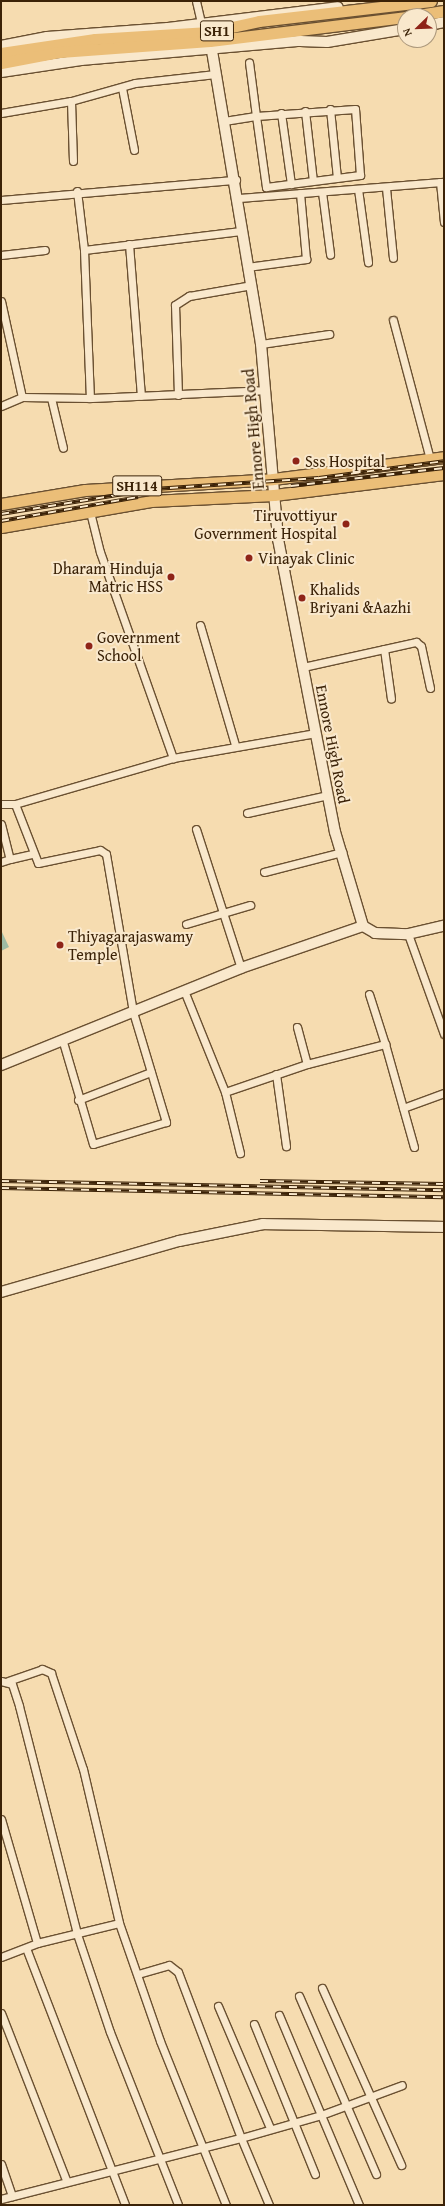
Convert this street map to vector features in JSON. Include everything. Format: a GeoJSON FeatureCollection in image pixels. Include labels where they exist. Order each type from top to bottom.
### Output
{"type":"FeatureCollection","features":[{"type":"Feature","properties":{"kind":"main road","name":"SH1"},"geometry":{"type":"LineString","coordinates":[[1,53],[95,40],[207,36],[259,21],[431,1]]}},
{"type":"Feature","properties":{"kind":"main road","name":"SH1"},"geometry":{"type":"LineString","coordinates":[[1,63],[60,52],[397,18]]}},
{"type":"Feature","properties":{"kind":"main road","name":"SH114"},"geometry":{"type":"LineString","coordinates":[[1,504],[85,490],[273,479],[444,457]]}},
{"type":"Feature","properties":{"kind":"main road","name":"SH114"},"geometry":{"type":"LineString","coordinates":[[1,527],[151,501],[274,495],[444,474]]}},
{"type":"Feature","properties":{"kind":"street"},"geometry":{"type":"LineString","coordinates":[[196,1],[207,36]]}},
{"type":"Feature","properties":{"kind":"street"},"geometry":{"type":"LineString","coordinates":[[1,72],[81,60],[397,1]]}},
{"type":"Feature","properties":{"kind":"street"},"geometry":{"type":"LineString","coordinates":[[1,46],[116,29],[207,36],[326,42],[397,30]]}},
{"type":"Feature","properties":{"kind":"street","name":"Ennore High Road"},"geometry":{"type":"LineString","coordinates":[[207,36],[236,180],[239,198],[241,231],[247,267],[252,285],[261,344],[278,539],[328,795],[363,926]]}},
{"type":"Feature","properties":{"kind":"street"},"geometry":{"type":"LineString","coordinates":[[224,121],[256,116],[281,113],[330,109],[355,109],[360,175],[266,188],[256,116],[249,62]]}},
{"type":"Feature","properties":{"kind":"street"},"geometry":{"type":"LineString","coordinates":[[1,113],[70,101],[122,88],[135,83],[215,74]]}},
{"type":"Feature","properties":{"kind":"street"},"geometry":{"type":"LineString","coordinates":[[122,88],[134,150]]}},
{"type":"Feature","properties":{"kind":"street"},"geometry":{"type":"LineString","coordinates":[[70,101],[73,161]]}},
{"type":"Feature","properties":{"kind":"street"},"geometry":{"type":"LineString","coordinates":[[330,109],[338,178]]}},
{"type":"Feature","properties":{"kind":"street"},"geometry":{"type":"LineString","coordinates":[[305,111],[313,181]]}},
{"type":"Feature","properties":{"kind":"street"},"geometry":{"type":"LineString","coordinates":[[281,113],[291,184]]}},
{"type":"Feature","properties":{"kind":"street"},"geometry":{"type":"LineString","coordinates":[[1,200],[77,191],[236,180]]}},
{"type":"Feature","properties":{"kind":"street"},"geometry":{"type":"LineString","coordinates":[[239,198],[386,188],[442,182],[444,222]]}},
{"type":"Feature","properties":{"kind":"street"},"geometry":{"type":"LineString","coordinates":[[386,188],[393,258]]}},
{"type":"Feature","properties":{"kind":"street"},"geometry":{"type":"LineString","coordinates":[[358,189],[368,262]]}},
{"type":"Feature","properties":{"kind":"street"},"geometry":{"type":"LineString","coordinates":[[77,191],[84,250],[90,398]]}},
{"type":"Feature","properties":{"kind":"street"},"geometry":{"type":"LineString","coordinates":[[322,192],[330,254]]}},
{"type":"Feature","properties":{"kind":"street"},"geometry":{"type":"LineString","coordinates":[[247,267],[306,259],[300,193]]}},
{"type":"Feature","properties":{"kind":"street"},"geometry":{"type":"LineString","coordinates":[[84,250],[241,231]]}},
{"type":"Feature","properties":{"kind":"street"},"geometry":{"type":"LineString","coordinates":[[130,244],[141,396]]}},
{"type":"Feature","properties":{"kind":"street"},"geometry":{"type":"LineString","coordinates":[[1,255],[45,250]]}},
{"type":"Feature","properties":{"kind":"street"},"geometry":{"type":"LineString","coordinates":[[178,394],[175,305],[189,296],[252,285]]}},
{"type":"Feature","properties":{"kind":"street"},"geometry":{"type":"LineString","coordinates":[[1,301],[22,397]]}},
{"type":"Feature","properties":{"kind":"street"},"geometry":{"type":"LineString","coordinates":[[393,320],[430,459]]}},
{"type":"Feature","properties":{"kind":"street"},"geometry":{"type":"LineString","coordinates":[[261,344],[329,334]]}},
{"type":"Feature","properties":{"kind":"street"},"geometry":{"type":"LineString","coordinates":[[1,406],[22,397],[90,398],[265,390]]}},
{"type":"Feature","properties":{"kind":"street"},"geometry":{"type":"LineString","coordinates":[[52,398],[62,448]]}},
{"type":"Feature","properties":{"kind":"street"},"geometry":{"type":"LineString","coordinates":[[90,512],[100,552],[173,758]]}},
{"type":"Feature","properties":{"kind":"street"},"geometry":{"type":"LineString","coordinates":[[200,625],[235,745]]}},
{"type":"Feature","properties":{"kind":"street"},"geometry":{"type":"LineString","coordinates":[[303,667],[384,649],[419,643],[430,688]]}},
{"type":"Feature","properties":{"kind":"street"},"geometry":{"type":"LineString","coordinates":[[384,649],[391,699]]}},
{"type":"Feature","properties":{"kind":"street"},"geometry":{"type":"LineString","coordinates":[[1,804],[15,804],[173,758],[235,745],[316,733]]}},
{"type":"Feature","properties":{"kind":"street"},"geometry":{"type":"LineString","coordinates":[[248,813],[328,795]]}},
{"type":"Feature","properties":{"kind":"street"},"geometry":{"type":"LineString","coordinates":[[15,804],[32,854],[38,863],[44,864],[104,852],[133,1012],[166,1119],[164,1124],[93,1144],[78,1100],[63,1042]]}},
{"type":"Feature","properties":{"kind":"street"},"geometry":{"type":"LineString","coordinates":[[1,824],[10,859]]}},
{"type":"Feature","properties":{"kind":"street"},"geometry":{"type":"LineString","coordinates":[[196,829],[241,968]]}},
{"type":"Feature","properties":{"kind":"street"},"geometry":{"type":"LineString","coordinates":[[264,872],[342,852]]}},
{"type":"Feature","properties":{"kind":"street"},"geometry":{"type":"LineString","coordinates":[[1,862],[32,854]]}},
{"type":"Feature","properties":{"kind":"street"},"geometry":{"type":"LineString","coordinates":[[186,924],[250,905]]}},
{"type":"Feature","properties":{"kind":"street"},"geometry":{"type":"LineString","coordinates":[[1,1065],[63,1042],[133,1012],[185,993],[241,968],[363,926],[375,933],[408,934],[444,926]]}},
{"type":"Feature","properties":{"kind":"street"},"geometry":{"type":"LineString","coordinates":[[408,934],[444,1034]]}},
{"type":"Feature","properties":{"kind":"street"},"geometry":{"type":"LineString","coordinates":[[185,993],[224,1092],[240,1153]]}},
{"type":"Feature","properties":{"kind":"street"},"geometry":{"type":"LineString","coordinates":[[370,994],[414,1147]]}},
{"type":"Feature","properties":{"kind":"street"},"geometry":{"type":"LineString","coordinates":[[297,1026],[307,1064]]}},
{"type":"Feature","properties":{"kind":"street"},"geometry":{"type":"LineString","coordinates":[[224,1092],[307,1064],[385,1044]]}},
{"type":"Feature","properties":{"kind":"street"},"geometry":{"type":"LineString","coordinates":[[78,1100],[151,1072]]}},
{"type":"Feature","properties":{"kind":"street"},"geometry":{"type":"LineString","coordinates":[[276,1074],[286,1146]]}},
{"type":"Feature","properties":{"kind":"street"},"geometry":{"type":"LineString","coordinates":[[403,1108],[444,1093]]}},
{"type":"Feature","properties":{"kind":"street"},"geometry":{"type":"LineString","coordinates":[[1,1292],[179,1241],[263,1224],[444,1227]]}},
{"type":"Feature","properties":{"kind":"street"},"geometry":{"type":"LineString","coordinates":[[178,2205],[110,2032],[77,1934],[19,1706],[5,1681],[42,1669],[51,1673],[83,1769],[119,1923],[138,1974],[160,2041],[226,2205]]}},
{"type":"Feature","properties":{"kind":"street"},"geometry":{"type":"LineString","coordinates":[[1,1819],[37,1944]]}},
{"type":"Feature","properties":{"kind":"street"},"geometry":{"type":"LineString","coordinates":[[1,1957],[37,1944],[119,1923]]}},
{"type":"Feature","properties":{"kind":"street"},"geometry":{"type":"LineString","coordinates":[[26,1948],[126,2205]]}},
{"type":"Feature","properties":{"kind":"street"},"geometry":{"type":"LineString","coordinates":[[138,1974],[169,1965],[178,1972],[269,2205]]}},
{"type":"Feature","properties":{"kind":"street"},"geometry":{"type":"LineString","coordinates":[[322,1988],[372,2096],[401,2165]]}},
{"type":"Feature","properties":{"kind":"street"},"geometry":{"type":"LineString","coordinates":[[299,1996],[376,2174]]}},
{"type":"Feature","properties":{"kind":"street"},"geometry":{"type":"LineString","coordinates":[[218,2006],[270,2128]]}},
{"type":"Feature","properties":{"kind":"street"},"geometry":{"type":"LineString","coordinates":[[1,2014],[67,2182]]}},
{"type":"Feature","properties":{"kind":"street"},"geometry":{"type":"LineString","coordinates":[[279,2015],[359,2205]]}},
{"type":"Feature","properties":{"kind":"street"},"geometry":{"type":"LineString","coordinates":[[254,2024],[315,2174]]}},
{"type":"Feature","properties":{"kind":"street"},"geometry":{"type":"LineString","coordinates":[[1,2199],[242,2138],[270,2128],[321,2115],[402,2085]]}},
{"type":"Feature","properties":{"kind":"street"},"geometry":{"type":"LineString","coordinates":[[1,2164],[12,2196]]}},
{"type":"Feature","properties":{"kind":"shaded area"},"geometry":{"type":"Polygon","coordinates":[[[1,930],[9,947],[1,951],[1,930]]]}},
{"type":"Feature","properties":{"kind":"railway"},"geometry":{"type":"LineString","coordinates":[[1,514],[154,489],[319,478],[444,461]]}},
{"type":"Feature","properties":{"kind":"railway"},"geometry":{"type":"LineString","coordinates":[[291,486],[444,468]]}},
{"type":"Feature","properties":{"kind":"railway"},"geometry":{"type":"LineString","coordinates":[[1,521],[138,497]]}},
{"type":"Feature","properties":{"kind":"railway"},"geometry":{"type":"LineString","coordinates":[[1,1181],[444,1190]]}},
{"type":"Feature","properties":{"kind":"railway"},"geometry":{"type":"LineString","coordinates":[[260,1181],[444,1184]]}},
{"type":"Feature","properties":{"kind":"railway"},"geometry":{"type":"LineString","coordinates":[[1,1188],[444,1197]]}},
{"type":"Feature","properties":{"kind":"place","name":"Sss Hospital"},"geometry":{"type":"Point","coordinates":[296,461]}},
{"type":"Feature","properties":{"kind":"place","name":"Tiruvottiyur Government Hospital"},"geometry":{"type":"Point","coordinates":[346,524]}},
{"type":"Feature","properties":{"kind":"place","name":"Vinayak Clinic"},"geometry":{"type":"Point","coordinates":[249,558]}},
{"type":"Feature","properties":{"kind":"place","name":"Dharam Hinduja Matric HSS"},"geometry":{"type":"Point","coordinates":[171,577]}},
{"type":"Feature","properties":{"kind":"place","name":"Khalids Briyani &Aazhi"},"geometry":{"type":"Point","coordinates":[302,598]}},
{"type":"Feature","properties":{"kind":"place","name":"Government School"},"geometry":{"type":"Point","coordinates":[89,646]}},
{"type":"Feature","properties":{"kind":"place","name":"Thiyagarajaswamy Temple"},"geometry":{"type":"Point","coordinates":[60,945]}}]}
